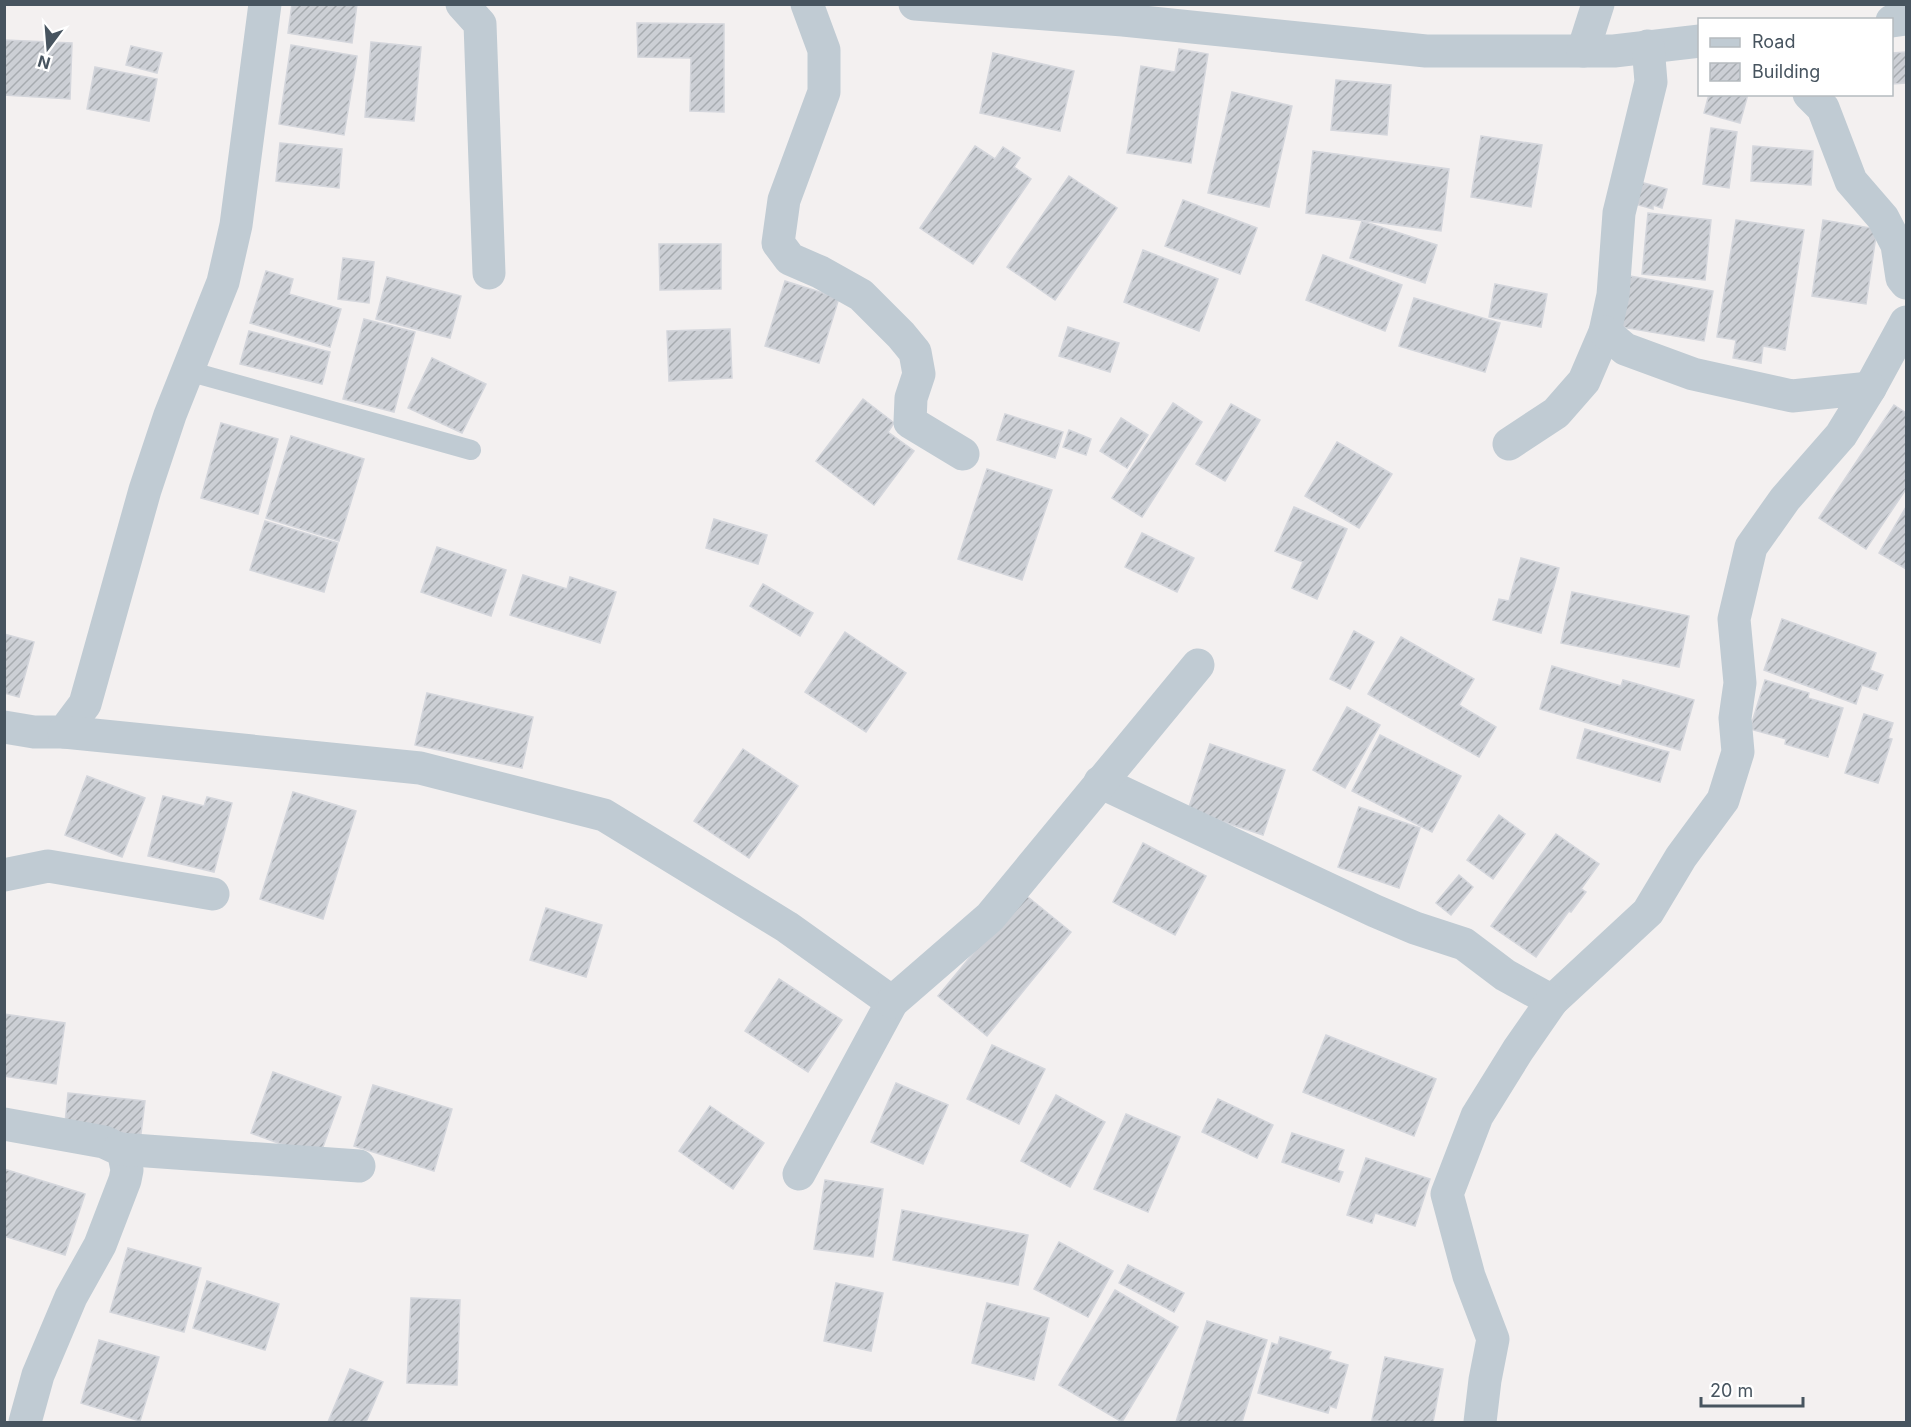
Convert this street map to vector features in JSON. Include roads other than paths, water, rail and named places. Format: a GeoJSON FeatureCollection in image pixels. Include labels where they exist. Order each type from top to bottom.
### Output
{"type":"FeatureCollection","features":[{"type":"Feature","properties":{"kind":"street"},"geometry":{"type":"LineString","coordinates":[[64,732],[85,704],[145,489],[170,415],[223,282],[236,225],[264,4]]}},
{"type":"Feature","properties":{"kind":"street"},"geometry":{"type":"LineString","coordinates":[[462,4],[480,24],[489,273]]}},
{"type":"Feature","properties":{"kind":"street"},"geometry":{"type":"LineString","coordinates":[[807,4],[824,50],[824,92],[784,200],[778,243],[790,259],[820,272],[861,295],[902,335],[915,352],[919,374],[911,398],[910,422],[963,454]]}},
{"type":"Feature","properties":{"kind":"street"},"geometry":{"type":"LineString","coordinates":[[915,4],[1123,20],[1426,51],[1614,51],[1698,41]]}},
{"type":"Feature","properties":{"kind":"street"},"geometry":{"type":"LineString","coordinates":[[1583,51],[1598,4]]}},
{"type":"Feature","properties":{"kind":"street"},"geometry":{"type":"LineString","coordinates":[[1509,444],[1556,413],[1584,381],[1605,332],[1613,295],[1619,213],[1651,82],[1648,46]]}},
{"type":"Feature","properties":{"kind":"street"},"geometry":{"type":"LineString","coordinates":[[1811,96],[1823,108],[1851,181],[1883,218],[1897,245],[1902,278],[1906,284]]}},
{"type":"Feature","properties":{"kind":"street"},"geometry":{"type":"LineString","coordinates":[[1480,1422],[1493,1339],[1469,1276],[1447,1194],[1477,1116],[1552,1000],[1648,912],[1681,857],[1723,800],[1738,752],[1735,718],[1740,683],[1734,619],[1751,547],[1785,499],[1841,435],[1905,331]]}},
{"type":"Feature","properties":{"kind":"street"},"geometry":{"type":"LineString","coordinates":[[1605,332],[1625,349],[1693,374],[1792,396],[1870,388]]}},
{"type":"Feature","properties":{"kind":"street"},"geometry":{"type":"LineString","coordinates":[[799,1174],[892,1002],[990,916],[1198,665]]}},
{"type":"Feature","properties":{"kind":"street"},"geometry":{"type":"LineString","coordinates":[[4,727],[34,732],[64,732],[420,768],[604,815],[787,927],[892,1002]]}},
{"type":"Feature","properties":{"kind":"street"},"geometry":{"type":"LineString","coordinates":[[1100,782],[1375,911],[1415,928],[1464,944],[1505,975],[1552,1000]]}},
{"type":"Feature","properties":{"kind":"street"},"geometry":{"type":"LineString","coordinates":[[4,875],[48,866],[213,894]]}},
{"type":"Feature","properties":{"kind":"street"},"geometry":{"type":"LineString","coordinates":[[4,1124],[104,1142],[119,1149],[359,1166]]}},
{"type":"Feature","properties":{"kind":"street"},"geometry":{"type":"LineString","coordinates":[[25,1422],[42,1366],[72,1297],[100,1245],[125,1180],[127,1163],[119,1149]]}},
{"type":"Feature","properties":{"kind":"lane"},"geometry":{"type":"LineString","coordinates":[[188,371],[471,450]]}}]}
